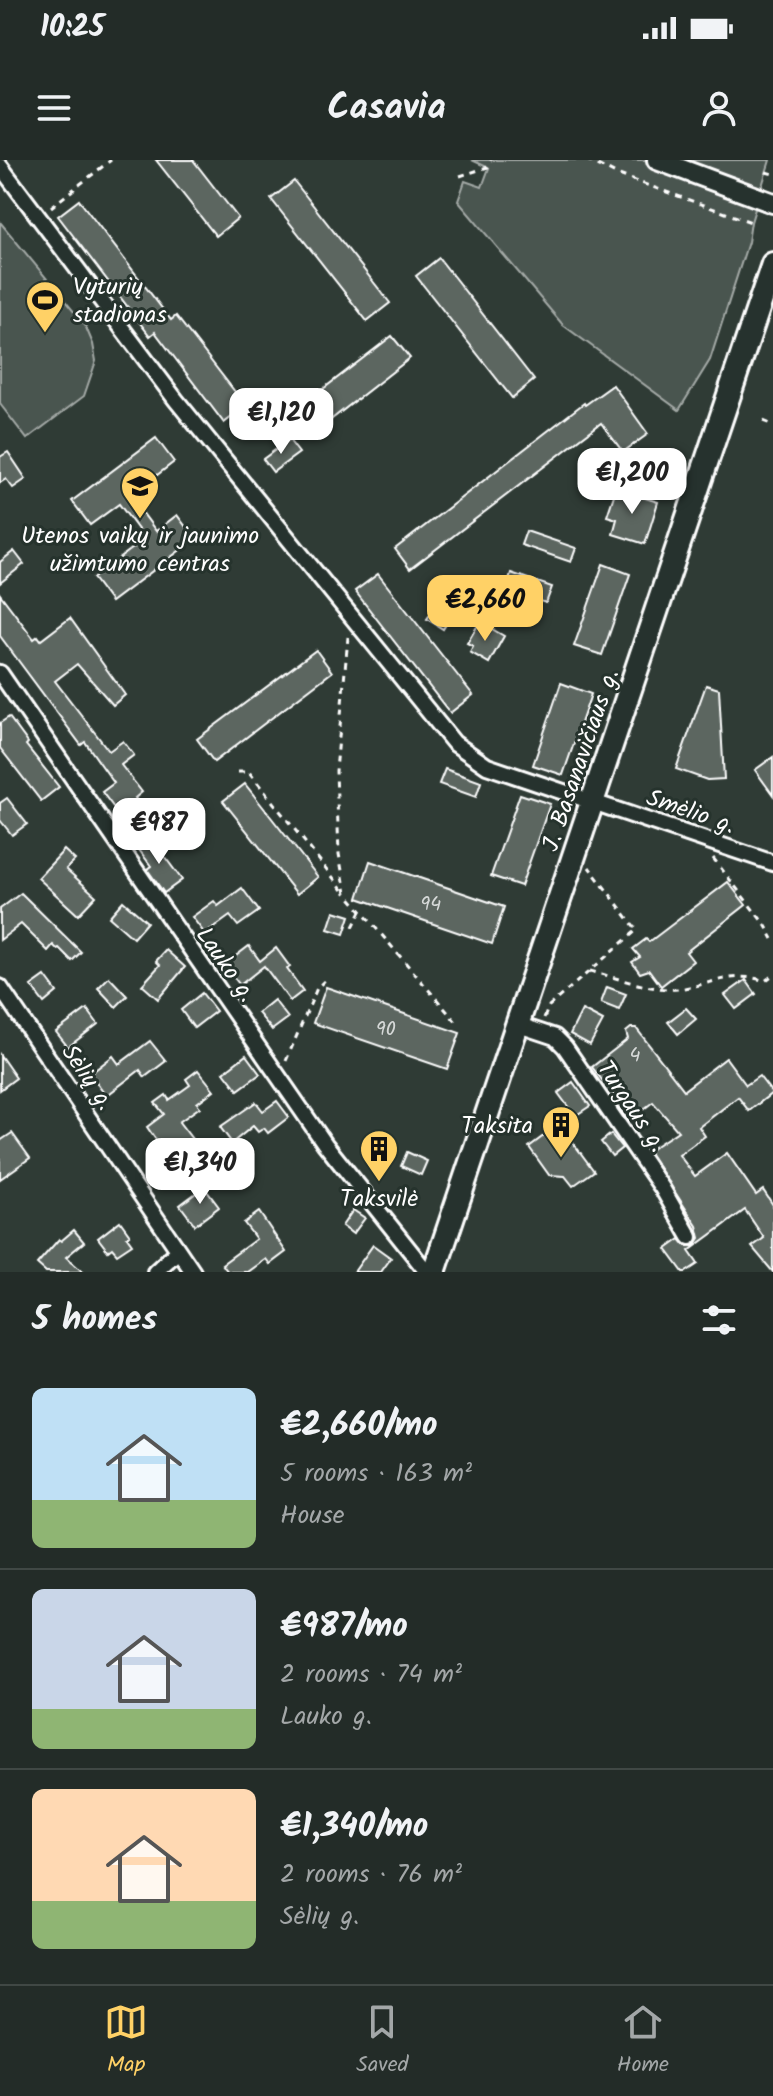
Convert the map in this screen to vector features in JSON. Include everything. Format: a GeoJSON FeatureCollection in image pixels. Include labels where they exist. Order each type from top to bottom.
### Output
{"type":"FeatureCollection","features":[{"type":"Feature","properties":{"kind":"main road"},"geometry":{"type":"LineString","coordinates":[[657,160],[773,203]]}},
{"type":"Feature","properties":{"kind":"main road","name":"J. Basanavičiaus g."},"geometry":{"type":"LineString","coordinates":[[434,1272],[773,264]]}},
{"type":"Feature","properties":{"kind":"street","name":"Smėlio g."},"geometry":{"type":"LineString","coordinates":[[0,166],[176,400],[454,743],[487,766],[773,863]]}},
{"type":"Feature","properties":{"kind":"street","name":"Lauko g."},"geometry":{"type":"LineString","coordinates":[[0,673],[325,1144],[427,1272]]}},
{"type":"Feature","properties":{"kind":"street","name":"Sėlių g."},"geometry":{"type":"LineString","coordinates":[[0,987],[193,1272]]}},
{"type":"Feature","properties":{"kind":"street","name":"Turgaus g."},"geometry":{"type":"LineString","coordinates":[[516,1024],[555,1037],[565,1047],[662,1188],[690,1237]]}},
{"type":"Feature","properties":{"kind":"street"},"geometry":{"type":"LineString","coordinates":[[155,1272],[178,1251]]}},
{"type":"Feature","properties":{"kind":"path"},"geometry":{"type":"LineString","coordinates":[[38,217],[111,160]]}},
{"type":"Feature","properties":{"kind":"path"},"geometry":{"type":"LineString","coordinates":[[460,176],[488,167],[491,160]]}},
{"type":"Feature","properties":{"kind":"path"},"geometry":{"type":"LineString","coordinates":[[587,160],[616,174],[751,222]]}},
{"type":"Feature","properties":{"kind":"path"},"geometry":{"type":"LineString","coordinates":[[766,172],[773,174]]}},
{"type":"Feature","properties":{"kind":"path"},"geometry":{"type":"LineString","coordinates":[[763,421],[773,425]]}},
{"type":"Feature","properties":{"kind":"path"},"geometry":{"type":"LineString","coordinates":[[346,893],[339,854],[336,771],[350,613]]}},
{"type":"Feature","properties":{"kind":"path"},"geometry":{"type":"LineString","coordinates":[[238,772],[249,772],[346,893],[457,1023]]}},
{"type":"Feature","properties":{"kind":"path"},"geometry":{"type":"LineString","coordinates":[[539,1031],[549,1006],[637,930],[585,862],[589,849],[580,841]]}},
{"type":"Feature","properties":{"kind":"path"},"geometry":{"type":"LineString","coordinates":[[711,855],[773,939]]}},
{"type":"Feature","properties":{"kind":"path"},"geometry":{"type":"LineString","coordinates":[[353,927],[361,911]]}},
{"type":"Feature","properties":{"kind":"path"},"geometry":{"type":"LineString","coordinates":[[590,971],[676,989],[723,977],[753,977],[765,981],[773,975]]}},
{"type":"Feature","properties":{"kind":"path"},"geometry":{"type":"LineString","coordinates":[[274,1071],[285,1063],[317,988],[325,980]]}},
{"type":"Feature","properties":{"kind":"shaded area"},"geometry":{"type":"Polygon","coordinates":[[[472,160],[770,160],[748,242],[710,360],[679,410],[563,325],[458,201],[465,181],[482,187],[489,168],[472,160]]]}},
{"type":"Feature","properties":{"kind":"shaded area","name":"Vyturių stadionas"},"geometry":{"type":"Polygon","coordinates":[[[0,222],[85,325],[96,361],[84,396],[27,439],[0,404],[0,222]]]}},
{"type":"Feature","properties":{"kind":"building"},"geometry":{"type":"Polygon","coordinates":[[[156,160],[193,160],[238,218],[216,236],[156,160]]]}},
{"type":"Feature","properties":{"kind":"building"},"geometry":{"type":"Polygon","coordinates":[[[294,181],[390,303],[367,321],[271,199],[294,181]]]}},
{"type":"Feature","properties":{"kind":"building"},"geometry":{"type":"Polygon","coordinates":[[[79,200],[171,320],[176,316],[246,406],[224,423],[155,332],[150,336],[58,216],[79,200]]]}},
{"type":"Feature","properties":{"kind":"building"},"geometry":{"type":"Polygon","coordinates":[[[439,258],[534,380],[512,398],[416,276],[439,258]]]}},
{"type":"Feature","properties":{"kind":"building"},"geometry":{"type":"Polygon","coordinates":[[[392,336],[410,358],[319,429],[301,406],[392,336]]]}},
{"type":"Feature","properties":{"kind":"building"},"geometry":{"type":"Polygon","coordinates":[[[613,385],[648,434],[623,452],[601,423],[410,569],[395,549],[584,403],[613,385]]]}},
{"type":"Feature","properties":{"kind":"building","name":"Utenos vaikų ir jaunimo užimtumo centras"},"geometry":{"type":"Polygon","coordinates":[[[156,438],[174,462],[130,496],[156,531],[177,515],[195,539],[111,602],[93,578],[145,539],[119,504],[90,525],[72,501],[156,438]]]}},
{"type":"Feature","properties":{"kind":"building"},"geometry":{"type":"Polygon","coordinates":[[[289,440],[299,453],[273,472],[263,459],[289,440]]]}},
{"type":"Feature","properties":{"kind":"building"},"geometry":{"type":"Polygon","coordinates":[[[8,452],[26,479],[13,488],[6,479],[0,483],[0,457],[8,452]]]}},
{"type":"Feature","properties":{"kind":"building"},"geometry":{"type":"Polygon","coordinates":[[[616,489],[658,502],[645,544],[613,534],[617,519],[607,516],[616,489]]]}},
{"type":"Feature","properties":{"kind":"building"},"geometry":{"type":"Polygon","coordinates":[[[526,531],[576,548],[571,562],[521,545],[526,531]]]}},
{"type":"Feature","properties":{"kind":"building"},"geometry":{"type":"Polygon","coordinates":[[[14,551],[24,564],[0,583],[0,562],[14,551]]]}},
{"type":"Feature","properties":{"kind":"building"},"geometry":{"type":"Polygon","coordinates":[[[603,564],[630,574],[602,655],[574,646],[603,564]]]}},
{"type":"Feature","properties":{"kind":"building"},"geometry":{"type":"Polygon","coordinates":[[[511,573],[552,587],[546,603],[506,590],[511,573]]]}},
{"type":"Feature","properties":{"kind":"building"},"geometry":{"type":"Polygon","coordinates":[[[378,574],[473,695],[450,713],[355,591],[378,574]]]}},
{"type":"Feature","properties":{"kind":"building"},"geometry":{"type":"Polygon","coordinates":[[[0,594],[34,639],[38,636],[41,640],[70,618],[125,695],[113,705],[77,664],[55,681],[109,751],[123,741],[134,755],[121,765],[142,792],[135,798],[137,801],[124,810],[122,807],[117,812],[102,792],[114,783],[85,742],[81,745],[0,636],[0,594]]]}},
{"type":"Feature","properties":{"kind":"building"},"geometry":{"type":"Polygon","coordinates":[[[440,600],[455,610],[443,629],[427,619],[440,600]]]}},
{"type":"Feature","properties":{"kind":"building"},"geometry":{"type":"Polygon","coordinates":[[[478,625],[483,629],[485,625],[504,636],[489,663],[470,652],[473,646],[467,643],[478,625]]]}},
{"type":"Feature","properties":{"kind":"building"},"geometry":{"type":"Polygon","coordinates":[[[316,650],[332,672],[214,762],[197,739],[316,650]]]}},
{"type":"Feature","properties":{"kind":"building"},"geometry":{"type":"Polygon","coordinates":[[[561,683],[591,694],[563,775],[533,765],[561,683]]]}},
{"type":"Feature","properties":{"kind":"building"},"geometry":{"type":"Polygon","coordinates":[[[706,685],[719,689],[724,779],[707,780],[676,769],[706,685]]]}},
{"type":"Feature","properties":{"kind":"building"},"geometry":{"type":"Polygon","coordinates":[[[9,717],[28,743],[26,745],[59,787],[41,801],[0,748],[0,723],[9,717]]]}},
{"type":"Feature","properties":{"kind":"building"},"geometry":{"type":"Polygon","coordinates":[[[773,757],[773,795],[755,770],[773,757]]]}},
{"type":"Feature","properties":{"kind":"building"},"geometry":{"type":"Polygon","coordinates":[[[445,769],[481,782],[476,797],[439,784],[445,769]]]}},
{"type":"Feature","properties":{"kind":"building"},"geometry":{"type":"Polygon","coordinates":[[[245,784],[318,877],[297,894],[223,801],[245,784]]]}},
{"type":"Feature","properties":{"kind":"building"},"geometry":{"type":"Polygon","coordinates":[[[520,794],[550,804],[521,886],[491,876],[520,794]]]}},
{"type":"Feature","properties":{"kind":"building"},"geometry":{"type":"Polygon","coordinates":[[[7,798],[27,824],[12,835],[0,820],[0,803],[7,798]]]}},
{"type":"Feature","properties":{"kind":"building"},"geometry":{"type":"Polygon","coordinates":[[[150,837],[182,880],[164,893],[147,869],[151,866],[137,847],[150,837]]]}},
{"type":"Feature","properties":{"kind":"building"},"geometry":{"type":"Polygon","coordinates":[[[64,850],[75,860],[66,869],[96,896],[78,915],[38,878],[64,850]]]}},
{"type":"Feature","properties":{"kind":"building"},"geometry":{"type":"Polygon","coordinates":[[[370,861],[504,907],[492,944],[358,898],[370,861]]]}},
{"type":"Feature","properties":{"kind":"building"},"geometry":{"type":"Polygon","coordinates":[[[728,882],[746,905],[686,952],[693,961],[661,986],[649,970],[640,973],[632,962],[640,957],[633,949],[646,939],[649,942],[728,882]]]}},
{"type":"Feature","properties":{"kind":"building"},"geometry":{"type":"Polygon","coordinates":[[[242,888],[259,911],[238,926],[230,916],[205,934],[192,917],[214,901],[218,906],[242,888]]]}},
{"type":"Feature","properties":{"kind":"building"},"geometry":{"type":"Polygon","coordinates":[[[21,893],[81,952],[72,961],[53,945],[48,951],[21,924],[0,940],[0,909],[21,893]]]}},
{"type":"Feature","properties":{"kind":"building"},"geometry":{"type":"Polygon","coordinates":[[[123,901],[147,922],[133,938],[109,917],[123,901]]]}},
{"type":"Feature","properties":{"kind":"building"},"geometry":{"type":"Polygon","coordinates":[[[334,911],[350,916],[344,934],[328,929],[334,911]]]}},
{"type":"Feature","properties":{"kind":"building"},"geometry":{"type":"Polygon","coordinates":[[[249,946],[260,961],[276,948],[303,991],[290,1001],[264,966],[240,985],[224,965],[249,946]]]}},
{"type":"Feature","properties":{"kind":"building"},"geometry":{"type":"Polygon","coordinates":[[[166,950],[185,967],[158,999],[142,985],[160,965],[156,961],[166,950]]]}},
{"type":"Feature","properties":{"kind":"building"},"geometry":{"type":"Polygon","coordinates":[[[45,976],[57,992],[44,1003],[31,986],[45,976]]]}},
{"type":"Feature","properties":{"kind":"building"},"geometry":{"type":"Polygon","coordinates":[[[109,977],[127,996],[116,1007],[98,988],[109,977]]]}},
{"type":"Feature","properties":{"kind":"building"},"geometry":{"type":"Polygon","coordinates":[[[746,980],[756,994],[736,1009],[725,995],[746,980]]]}},
{"type":"Feature","properties":{"kind":"building"},"geometry":{"type":"Polygon","coordinates":[[[326,987],[460,1033],[447,1069],[313,1023],[326,987]]]}},
{"type":"Feature","properties":{"kind":"building"},"geometry":{"type":"Polygon","coordinates":[[[607,987],[626,994],[619,1010],[601,1003],[607,987]]]}},
{"type":"Feature","properties":{"kind":"building"},"geometry":{"type":"Polygon","coordinates":[[[202,993],[216,1011],[194,1028],[181,1010],[202,993]]]}},
{"type":"Feature","properties":{"kind":"building"},"geometry":{"type":"Polygon","coordinates":[[[274,1000],[288,1018],[272,1030],[258,1013],[274,1000]]]}},
{"type":"Feature","properties":{"kind":"building"},"geometry":{"type":"Polygon","coordinates":[[[686,1008],[696,1019],[678,1034],[668,1022],[686,1008]]]}},
{"type":"Feature","properties":{"kind":"building"},"geometry":{"type":"Polygon","coordinates":[[[87,1009],[98,1024],[68,1047],[56,1032],[87,1009]]]}},
{"type":"Feature","properties":{"kind":"building"},"geometry":{"type":"Polygon","coordinates":[[[582,1010],[603,1021],[590,1045],[570,1034],[582,1010]]]}},
{"type":"Feature","properties":{"kind":"building"},"geometry":{"type":"Polygon","coordinates":[[[636,1028],[684,1090],[726,1058],[746,1085],[759,1076],[772,1093],[749,1111],[738,1097],[699,1127],[705,1136],[679,1155],[695,1176],[727,1153],[756,1195],[763,1190],[773,1205],[773,1272],[752,1247],[764,1238],[745,1210],[689,1251],[698,1264],[686,1272],[666,1249],[680,1239],[686,1246],[694,1246],[700,1238],[697,1226],[648,1151],[678,1131],[653,1102],[628,1121],[613,1099],[615,1097],[592,1067],[628,1039],[626,1032],[636,1028]]]}},
{"type":"Feature","properties":{"kind":"building"},"geometry":{"type":"Polygon","coordinates":[[[150,1041],[166,1061],[145,1077],[140,1070],[106,1096],[90,1074],[113,1056],[119,1064],[150,1041]]]}},
{"type":"Feature","properties":{"kind":"building"},"geometry":{"type":"Polygon","coordinates":[[[0,1055],[16,1078],[0,1090],[0,1055]]]}},
{"type":"Feature","properties":{"kind":"building"},"geometry":{"type":"Polygon","coordinates":[[[246,1055],[260,1074],[238,1090],[224,1072],[246,1055]]]}},
{"type":"Feature","properties":{"kind":"building"},"geometry":{"type":"Polygon","coordinates":[[[198,1070],[214,1090],[197,1103],[200,1107],[179,1122],[192,1139],[168,1157],[147,1127],[164,1114],[155,1103],[166,1095],[169,1100],[190,1085],[186,1079],[198,1070]]]}},
{"type":"Feature","properties":{"kind":"building"},"geometry":{"type":"Polygon","coordinates":[[[573,1082],[590,1106],[575,1116],[558,1093],[573,1082]]]}},
{"type":"Feature","properties":{"kind":"building"},"geometry":{"type":"Polygon","coordinates":[[[277,1101],[289,1117],[268,1133],[264,1128],[258,1132],[253,1126],[232,1143],[220,1127],[256,1102],[263,1111],[277,1101]]]}},
{"type":"Feature","properties":{"kind":"building","name":"Taksita"},"geometry":{"type":"Polygon","coordinates":[[[553,1129],[565,1145],[571,1140],[594,1171],[573,1186],[565,1176],[549,1175],[529,1147],[553,1129]]]}},
{"type":"Feature","properties":{"kind":"building"},"geometry":{"type":"Polygon","coordinates":[[[12,1133],[30,1158],[0,1179],[0,1141],[12,1133]]]}},
{"type":"Feature","properties":{"kind":"building"},"geometry":{"type":"Polygon","coordinates":[[[611,1134],[622,1148],[612,1156],[601,1142],[611,1134]]]}},
{"type":"Feature","properties":{"kind":"building"},"geometry":{"type":"Polygon","coordinates":[[[407,1152],[427,1161],[421,1175],[401,1166],[407,1152]]]}},
{"type":"Feature","properties":{"kind":"building"},"geometry":{"type":"Polygon","coordinates":[[[204,1187],[219,1207],[195,1225],[180,1205],[204,1187]]]}},
{"type":"Feature","properties":{"kind":"building"},"geometry":{"type":"Polygon","coordinates":[[[353,1210],[365,1218],[353,1234],[342,1226],[353,1210]]]}},
{"type":"Feature","properties":{"kind":"building"},"geometry":{"type":"Polygon","coordinates":[[[259,1212],[286,1252],[270,1264],[266,1259],[248,1272],[228,1272],[222,1264],[256,1239],[244,1223],[259,1212]]]}},
{"type":"Feature","properties":{"kind":"building"},"geometry":{"type":"Polygon","coordinates":[[[120,1221],[132,1244],[117,1254],[112,1248],[108,1251],[98,1238],[120,1221]]]}},
{"type":"Feature","properties":{"kind":"building"},"geometry":{"type":"Polygon","coordinates":[[[74,1230],[84,1242],[66,1257],[83,1272],[46,1272],[37,1264],[59,1239],[61,1241],[74,1230]]]}},
{"type":"Feature","properties":{"kind":"building"},"geometry":{"type":"Polygon","coordinates":[[[373,1245],[391,1258],[381,1272],[354,1272],[373,1245]]]}},
{"type":"Feature","properties":{"kind":"place","name":"Vyturių stadionas"},"geometry":{"type":"Point","coordinates":[45,334]}},
{"type":"Feature","properties":{"kind":"place","name":"Utenos vaikų ir jaunimo užimtumo centras"},"geometry":{"type":"Point","coordinates":[140,520]}},
{"type":"Feature","properties":{"kind":"place","name":"Taksita"},"geometry":{"type":"Point","coordinates":[561,1159]}},
{"type":"Feature","properties":{"kind":"place","name":"Taksvilė"},"geometry":{"type":"Point","coordinates":[379,1183]}}]}
